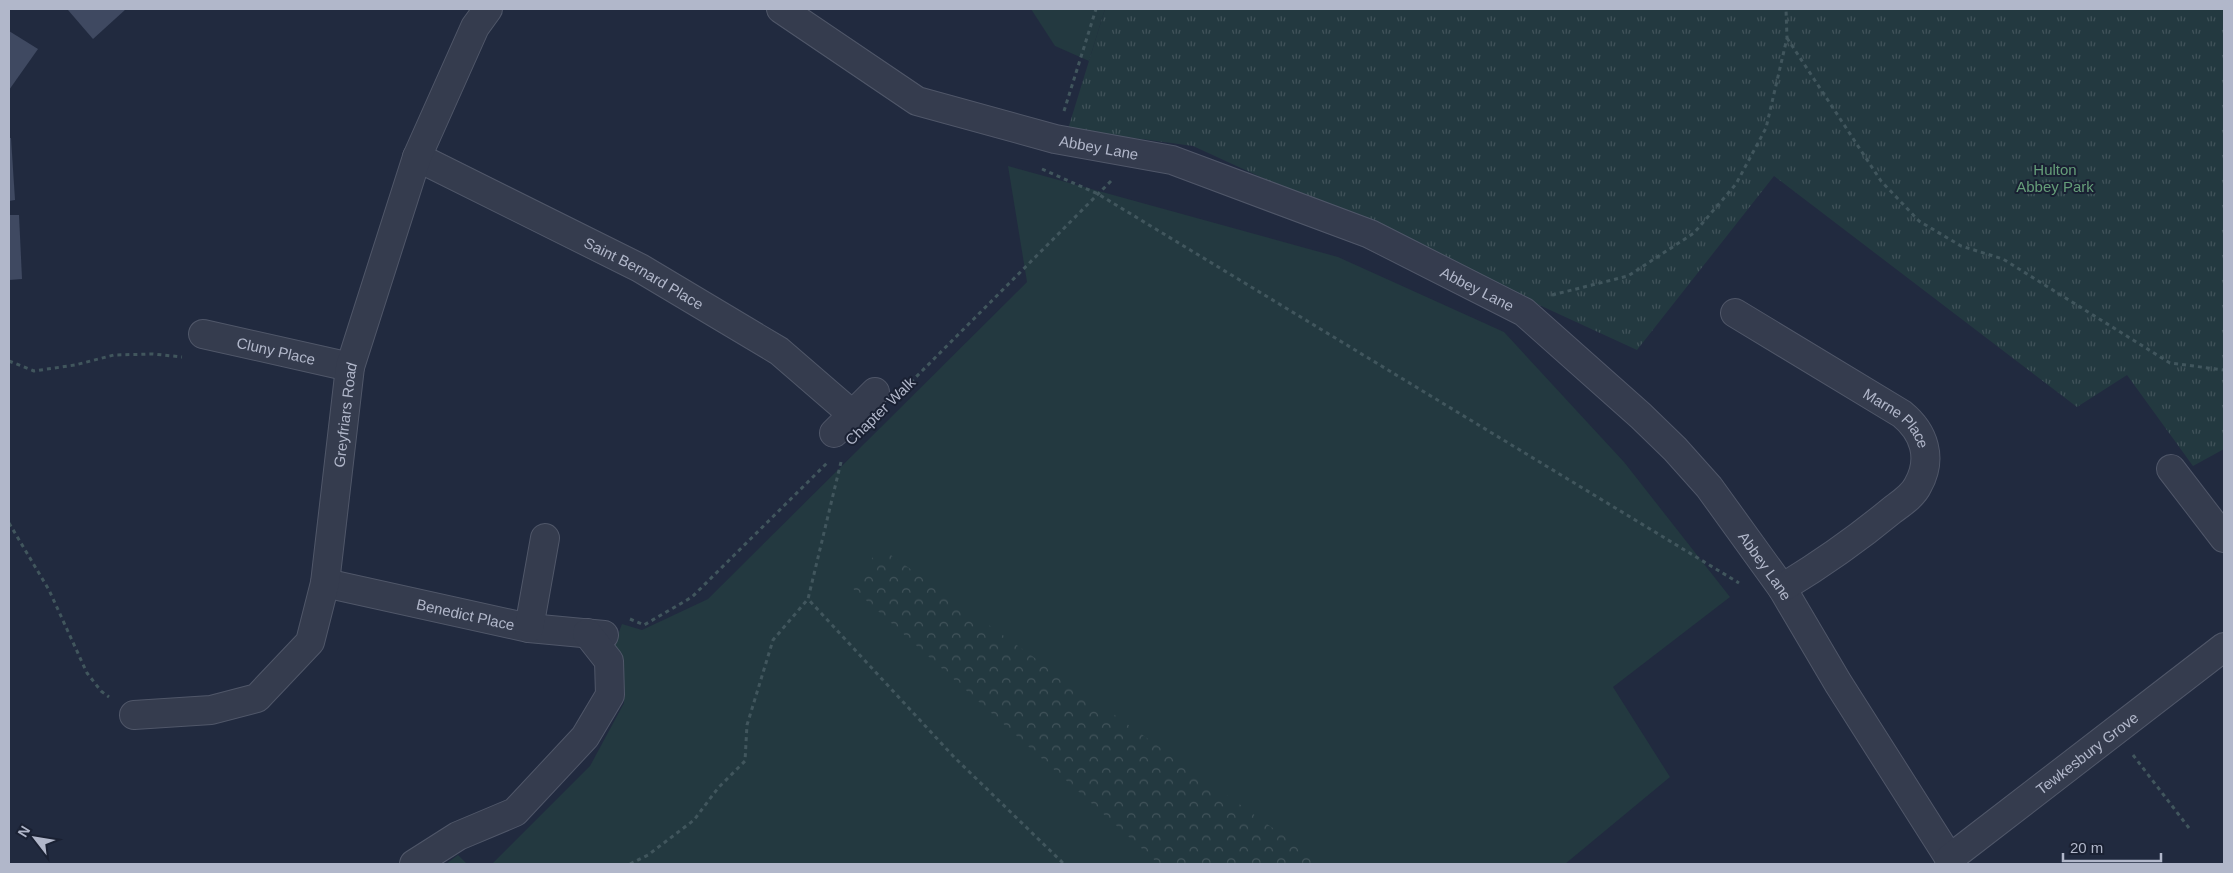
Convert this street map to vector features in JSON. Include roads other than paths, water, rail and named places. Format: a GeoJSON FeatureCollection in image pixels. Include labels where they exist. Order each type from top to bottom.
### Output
{"type":"FeatureCollection","features":[{"type":"Feature","properties":{"kind":"street","name":"Greyfriars Road"},"geometry":{"type":"LineString","coordinates":[[134,715],[211,710],[257,698],[310,642],[325,583],[350,367],[417,157],[475,27],[488,9]]}},
{"type":"Feature","properties":{"kind":"street","name":"Abbey Lane"},"geometry":{"type":"LineString","coordinates":[[781,9],[917,101],[1055,139],[1172,160],[1370,234],[1524,312],[1641,416],[1675,449],[1709,487],[1782,588],[1838,683],[1951,862]]}},
{"type":"Feature","properties":{"kind":"street","name":"Saint Bernard Place"},"geometry":{"type":"LineString","coordinates":[[417,157],[640,268],[779,351],[840,440],[888,392]]}},
{"type":"Feature","properties":{"kind":"street","name":"Marne Place"},"geometry":{"type":"LineString","coordinates":[[1735,313],[1902,414],[1916,428],[1925,445],[1924,473],[1917,487],[1907,498],[1851,543],[1782,588]]}},
{"type":"Feature","properties":{"kind":"street","name":"Cluny Place"},"geometry":{"type":"LineString","coordinates":[[203,334],[350,367]]}},
{"type":"Feature","properties":{"kind":"street"},"geometry":{"type":"LineString","coordinates":[[2171,469],[2224,538]]}},
{"type":"Feature","properties":{"kind":"street"},"geometry":{"type":"LineString","coordinates":[[529,628],[545,538]]}},
{"type":"Feature","properties":{"kind":"street","name":"Benedict Place"},"geometry":{"type":"LineString","coordinates":[[325,583],[529,628],[597,634],[609,661],[610,695],[585,737],[515,812],[458,836],[414,864]]}},
{"type":"Feature","properties":{"kind":"street","name":"Tewkesbury Grove"},"geometry":{"type":"LineString","coordinates":[[1951,862],[2224,647]]}},
{"type":"Feature","properties":{"kind":"park label","name":"Hulton Abbey Park"},"geometry":{"type":"Point","coordinates":[2055,178]}}]}
